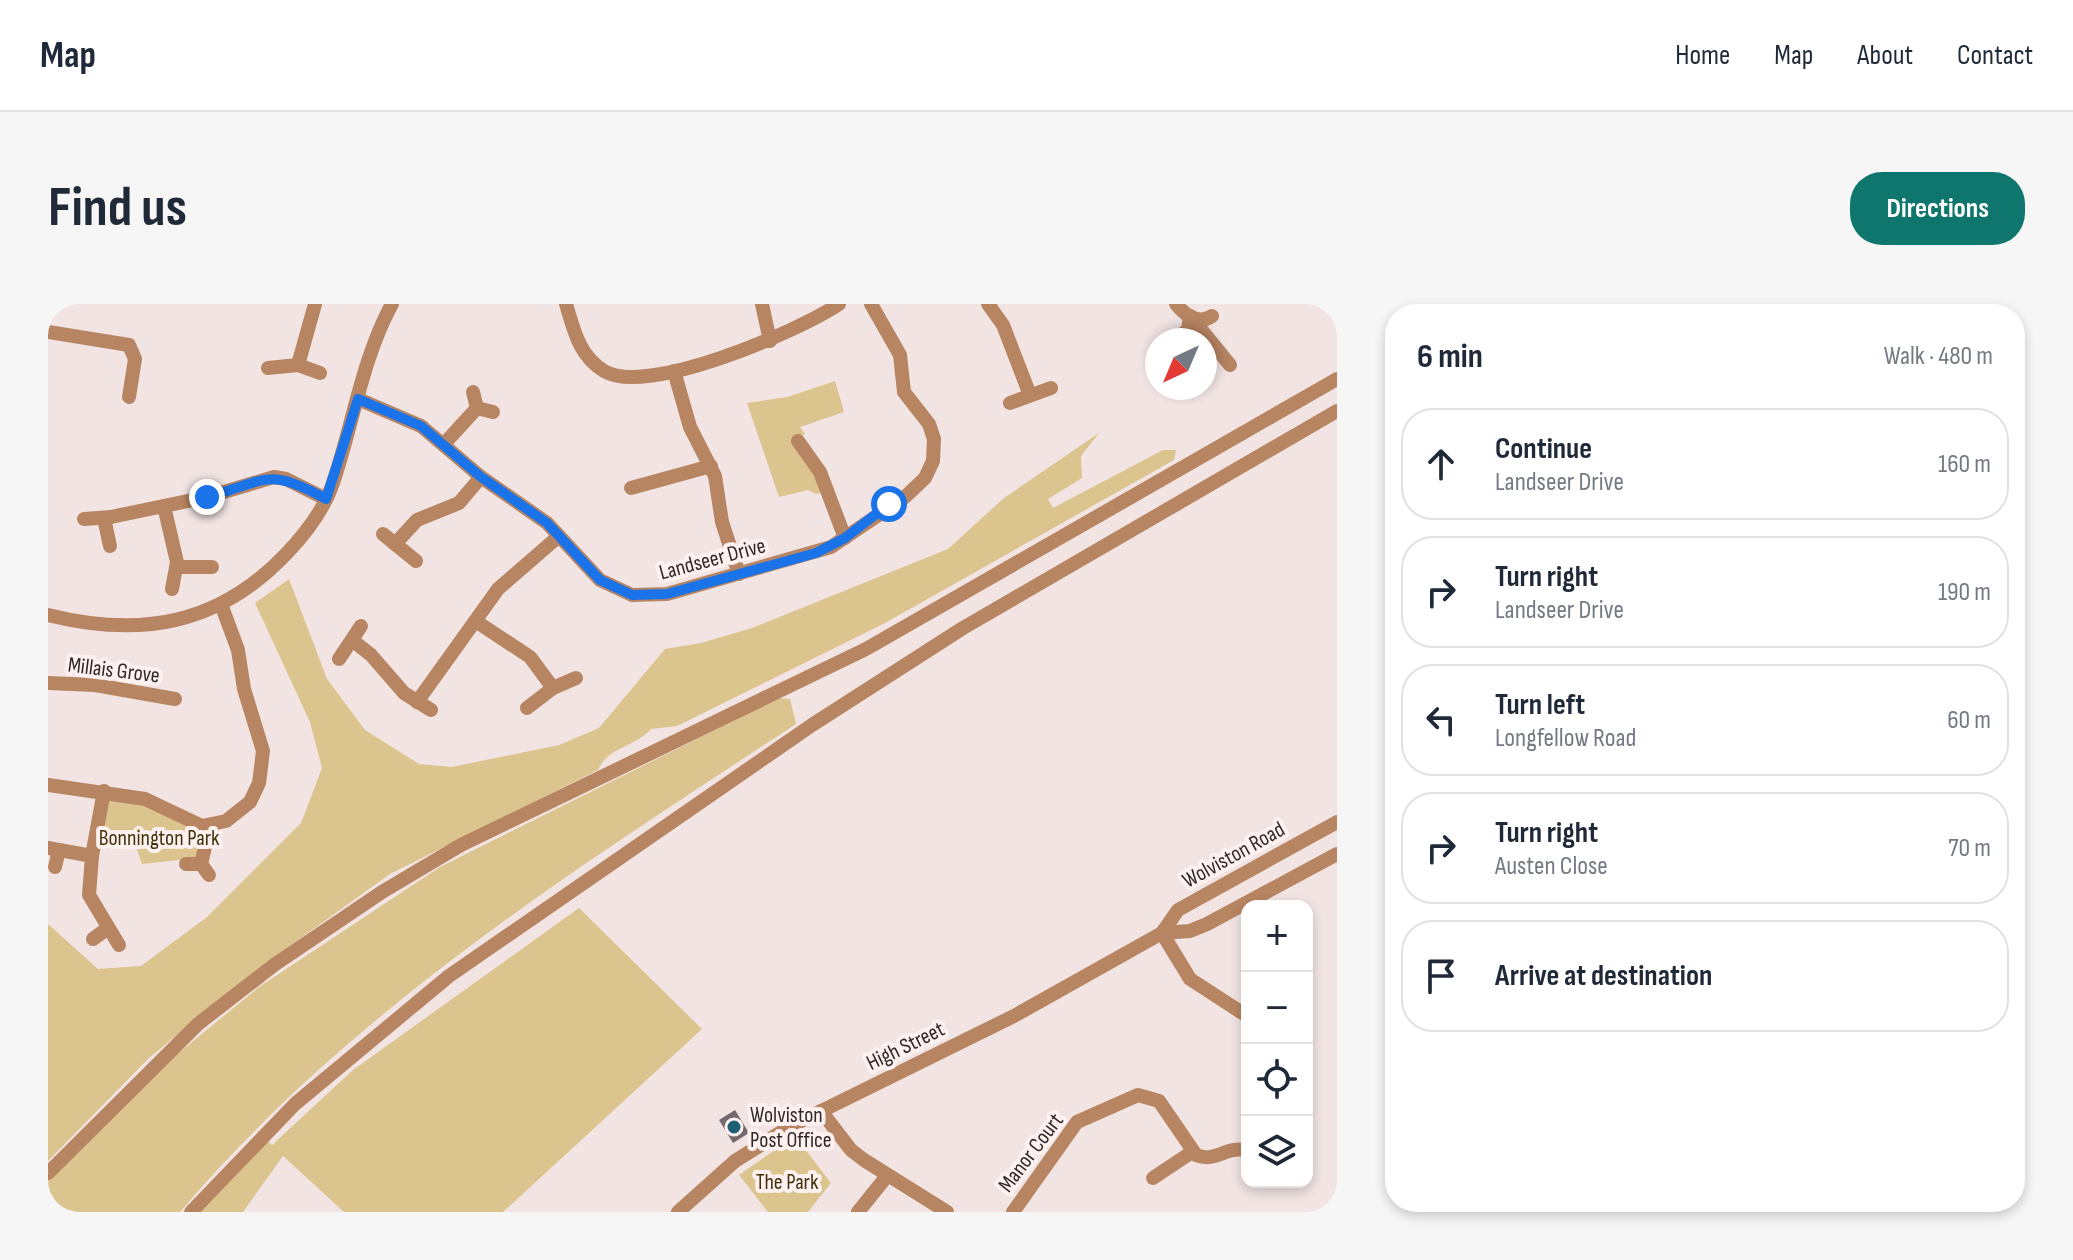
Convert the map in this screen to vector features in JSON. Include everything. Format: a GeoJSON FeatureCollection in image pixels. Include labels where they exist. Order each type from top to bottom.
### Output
{"type":"FeatureCollection","features":[{"type":"Feature","properties":{"kind":"street"},"geometry":{"type":"LineString","coordinates":[[298,365],[315,304]]}},
{"type":"Feature","properties":{"kind":"street"},"geometry":{"type":"LineString","coordinates":[[48,615],[122,627],[171,621],[221,604],[273,569],[312,524],[326,499],[377,335],[392,304]]}},
{"type":"Feature","properties":{"kind":"street"},"geometry":{"type":"LineString","coordinates":[[566,304],[584,353],[606,373],[632,379],[674,371],[770,341],[805,326],[839,304]]}},
{"type":"Feature","properties":{"kind":"street"},"geometry":{"type":"LineString","coordinates":[[762,304],[770,341]]}},
{"type":"Feature","properties":{"kind":"street","name":"Landseer Drive"},"geometry":{"type":"LineString","coordinates":[[358,399],[410,420],[444,444],[481,477],[533,511],[600,580],[632,595],[667,594],[816,553],[845,538],[916,488],[931,469],[935,450],[929,424],[904,392],[895,341],[871,304]]}},
{"type":"Feature","properties":{"kind":"street"},"geometry":{"type":"LineString","coordinates":[[988,304],[1003,325],[1030,395]]}},
{"type":"Feature","properties":{"kind":"street"},"geometry":{"type":"LineString","coordinates":[[1176,304],[1190,316],[1230,365]]}},
{"type":"Feature","properties":{"kind":"street"},"geometry":{"type":"LineString","coordinates":[[1190,316],[1204,320],[1212,316]]}},
{"type":"Feature","properties":{"kind":"street"},"geometry":{"type":"LineString","coordinates":[[1188,328],[1190,316]]}},
{"type":"Feature","properties":{"kind":"street"},"geometry":{"type":"LineString","coordinates":[[48,332],[129,345],[135,359],[129,397]]}},
{"type":"Feature","properties":{"kind":"street"},"geometry":{"type":"LineString","coordinates":[[268,368],[298,365],[320,373]]}},
{"type":"Feature","properties":{"kind":"street"},"geometry":{"type":"LineString","coordinates":[[674,371],[690,427],[711,466],[720,515],[739,574]]}},
{"type":"Feature","properties":{"kind":"street"},"geometry":{"type":"LineString","coordinates":[[48,1173],[198,1024],[285,957],[392,886],[461,845],[866,649],[1337,379]]}},
{"type":"Feature","properties":{"kind":"street"},"geometry":{"type":"LineString","coordinates":[[1010,403],[1051,388]]}},
{"type":"Feature","properties":{"kind":"street"},"geometry":{"type":"LineString","coordinates":[[473,392],[477,408]]}},
{"type":"Feature","properties":{"kind":"street"},"geometry":{"type":"LineString","coordinates":[[477,408],[493,412]]}},
{"type":"Feature","properties":{"kind":"street"},"geometry":{"type":"LineString","coordinates":[[444,444],[477,408]]}},
{"type":"Feature","properties":{"kind":"street"},"geometry":{"type":"LineString","coordinates":[[191,1212],[252,1147],[326,1077],[414,1003],[498,942],[787,742],[963,628],[1337,411]]}},
{"type":"Feature","properties":{"kind":"street"},"geometry":{"type":"LineString","coordinates":[[798,441],[814,462],[845,538]]}},
{"type":"Feature","properties":{"kind":"street"},"geometry":{"type":"LineString","coordinates":[[799,471],[814,462]]}},
{"type":"Feature","properties":{"kind":"street"},"geometry":{"type":"LineString","coordinates":[[631,488],[711,466]]}},
{"type":"Feature","properties":{"kind":"street"},"geometry":{"type":"LineString","coordinates":[[84,519],[164,506],[274,477],[286,479],[326,499]]}},
{"type":"Feature","properties":{"kind":"street"},"geometry":{"type":"LineString","coordinates":[[395,544],[417,520],[459,503],[481,477]]}},
{"type":"Feature","properties":{"kind":"street"},"geometry":{"type":"LineString","coordinates":[[164,506],[177,567],[172,589]]}},
{"type":"Feature","properties":{"kind":"street"},"geometry":{"type":"LineString","coordinates":[[104,518],[110,546]]}},
{"type":"Feature","properties":{"kind":"street"},"geometry":{"type":"LineString","coordinates":[[383,534],[416,561]]}},
{"type":"Feature","properties":{"kind":"street"},"geometry":{"type":"LineString","coordinates":[[417,702],[498,589],[559,536]]}},
{"type":"Feature","properties":{"kind":"street"},"geometry":{"type":"LineString","coordinates":[[177,567],[212,567]]}},
{"type":"Feature","properties":{"kind":"street"},"geometry":{"type":"LineString","coordinates":[[48,785],[145,799],[210,826],[226,821],[250,802],[263,763],[260,740],[244,689],[238,650],[221,604]]}},
{"type":"Feature","properties":{"kind":"street"},"geometry":{"type":"LineString","coordinates":[[477,622],[530,657],[553,688]]}},
{"type":"Feature","properties":{"kind":"street"},"geometry":{"type":"LineString","coordinates":[[339,659],[361,626]]}},
{"type":"Feature","properties":{"kind":"street"},"geometry":{"type":"LineString","coordinates":[[352,640],[371,655],[400,689],[431,710]]}},
{"type":"Feature","properties":{"kind":"street"},"geometry":{"type":"LineString","coordinates":[[527,708],[553,688],[576,678]]}},
{"type":"Feature","properties":{"kind":"street","name":"Millais Grove"},"geometry":{"type":"LineString","coordinates":[[48,683],[95,685],[175,699]]}},
{"type":"Feature","properties":{"kind":"street"},"geometry":{"type":"LineString","coordinates":[[138,710],[141,693]]}},
{"type":"Feature","properties":{"kind":"street"},"geometry":{"type":"LineString","coordinates":[[104,791],[92,856],[89,895],[119,945]]}},
{"type":"Feature","properties":{"kind":"street","name":"Wolviston Road"},"geometry":{"type":"LineString","coordinates":[[1162,933],[1178,910],[1337,822]]}},
{"type":"Feature","properties":{"kind":"street"},"geometry":{"type":"LineString","coordinates":[[199,868],[210,826]]}},
{"type":"Feature","properties":{"kind":"street"},"geometry":{"type":"LineString","coordinates":[[55,867],[54,849],[92,856]]}},
{"type":"Feature","properties":{"kind":"street"},"geometry":{"type":"LineString","coordinates":[[1241,1012],[1190,979],[1162,933],[1190,931],[1207,924],[1337,854]]}},
{"type":"Feature","properties":{"kind":"street"},"geometry":{"type":"LineString","coordinates":[[93,939],[108,928]]}},
{"type":"Feature","properties":{"kind":"street","name":"High Street"},"geometry":{"type":"LineString","coordinates":[[678,1212],[735,1161],[821,1111],[1014,1016],[1162,933]]}},
{"type":"Feature","properties":{"kind":"street","name":"Manor Court"},"geometry":{"type":"LineString","coordinates":[[1013,1212],[1077,1122],[1138,1095],[1146,1094],[1159,1101],[1192,1152]]}},
{"type":"Feature","properties":{"kind":"street"},"geometry":{"type":"LineString","coordinates":[[821,1111],[851,1150],[947,1212]]}},
{"type":"Feature","properties":{"kind":"street"},"geometry":{"type":"LineString","coordinates":[[1153,1178],[1192,1152],[1210,1159],[1232,1149],[1241,1150]]}},
{"type":"Feature","properties":{"kind":"street"},"geometry":{"type":"LineString","coordinates":[[858,1212],[887,1176]]}},
{"type":"Feature","properties":{"kind":"green space"},"geometry":{"type":"Polygon","coordinates":[[[835,381],[844,412],[800,427],[805,434],[795,440],[825,492],[816,494],[808,490],[779,497],[747,403],[787,397],[835,381]]]}},
{"type":"Feature","properties":{"kind":"green space"},"geometry":{"type":"Polygon","coordinates":[[[1099,433],[1081,456],[1082,478],[1048,499],[1053,508],[1163,450],[1176,450],[1174,460],[885,623],[677,726],[651,729],[608,756],[598,770],[390,874],[251,974],[149,1058],[48,1161],[48,924],[98,969],[141,966],[207,917],[301,823],[322,768],[310,722],[255,603],[289,579],[327,679],[365,730],[419,764],[452,767],[559,745],[599,728],[665,649],[701,643],[752,628],[948,549],[1004,498],[1099,433]]]}},
{"type":"Feature","properties":{"kind":"green space"},"geometry":{"type":"Polygon","coordinates":[[[779,698],[790,699],[796,724],[550,888],[392,1007],[318,1071],[247,1139],[180,1212],[56,1212],[48,1206],[48,1180],[142,1083],[259,987],[440,867],[779,698]]]}},
{"type":"Feature","properties":{"kind":"green space","name":"Bonnington Park"},"geometry":{"type":"Polygon","coordinates":[[[109,797],[141,802],[202,830],[204,837],[197,858],[142,864],[136,847],[101,840],[109,797]]]}},
{"type":"Feature","properties":{"kind":"green space"},"geometry":{"type":"Polygon","coordinates":[[[579,908],[702,1029],[503,1212],[344,1212],[283,1156],[243,1212],[198,1212],[266,1139],[272,1145],[353,1070],[579,908]]]}},
{"type":"Feature","properties":{"kind":"green space","name":"The Park"},"geometry":{"type":"Polygon","coordinates":[[[795,1136],[831,1183],[808,1212],[768,1212],[739,1175],[795,1136]]]}},
{"type":"Feature","properties":{"kind":"building","name":"Wolviston Post Office"},"geometry":{"type":"Polygon","coordinates":[[[735,1110],[749,1133],[733,1143],[719,1120],[735,1110]]]}},
{"type":"Feature","properties":{"kind":"place","name":"Wolviston Post Office"},"geometry":{"type":"Point","coordinates":[734,1127]}},
{"type":"Feature","properties":{"kind":"route"},"geometry":{"type":"LineString","coordinates":[[207,497],[274,477],[298,484],[326,499],[358,399],[390,410],[421,426],[481,477],[547,523],[587,570],[615,590],[632,595],[667,594],[816,553],[854,532],[889,504]]}}]}
